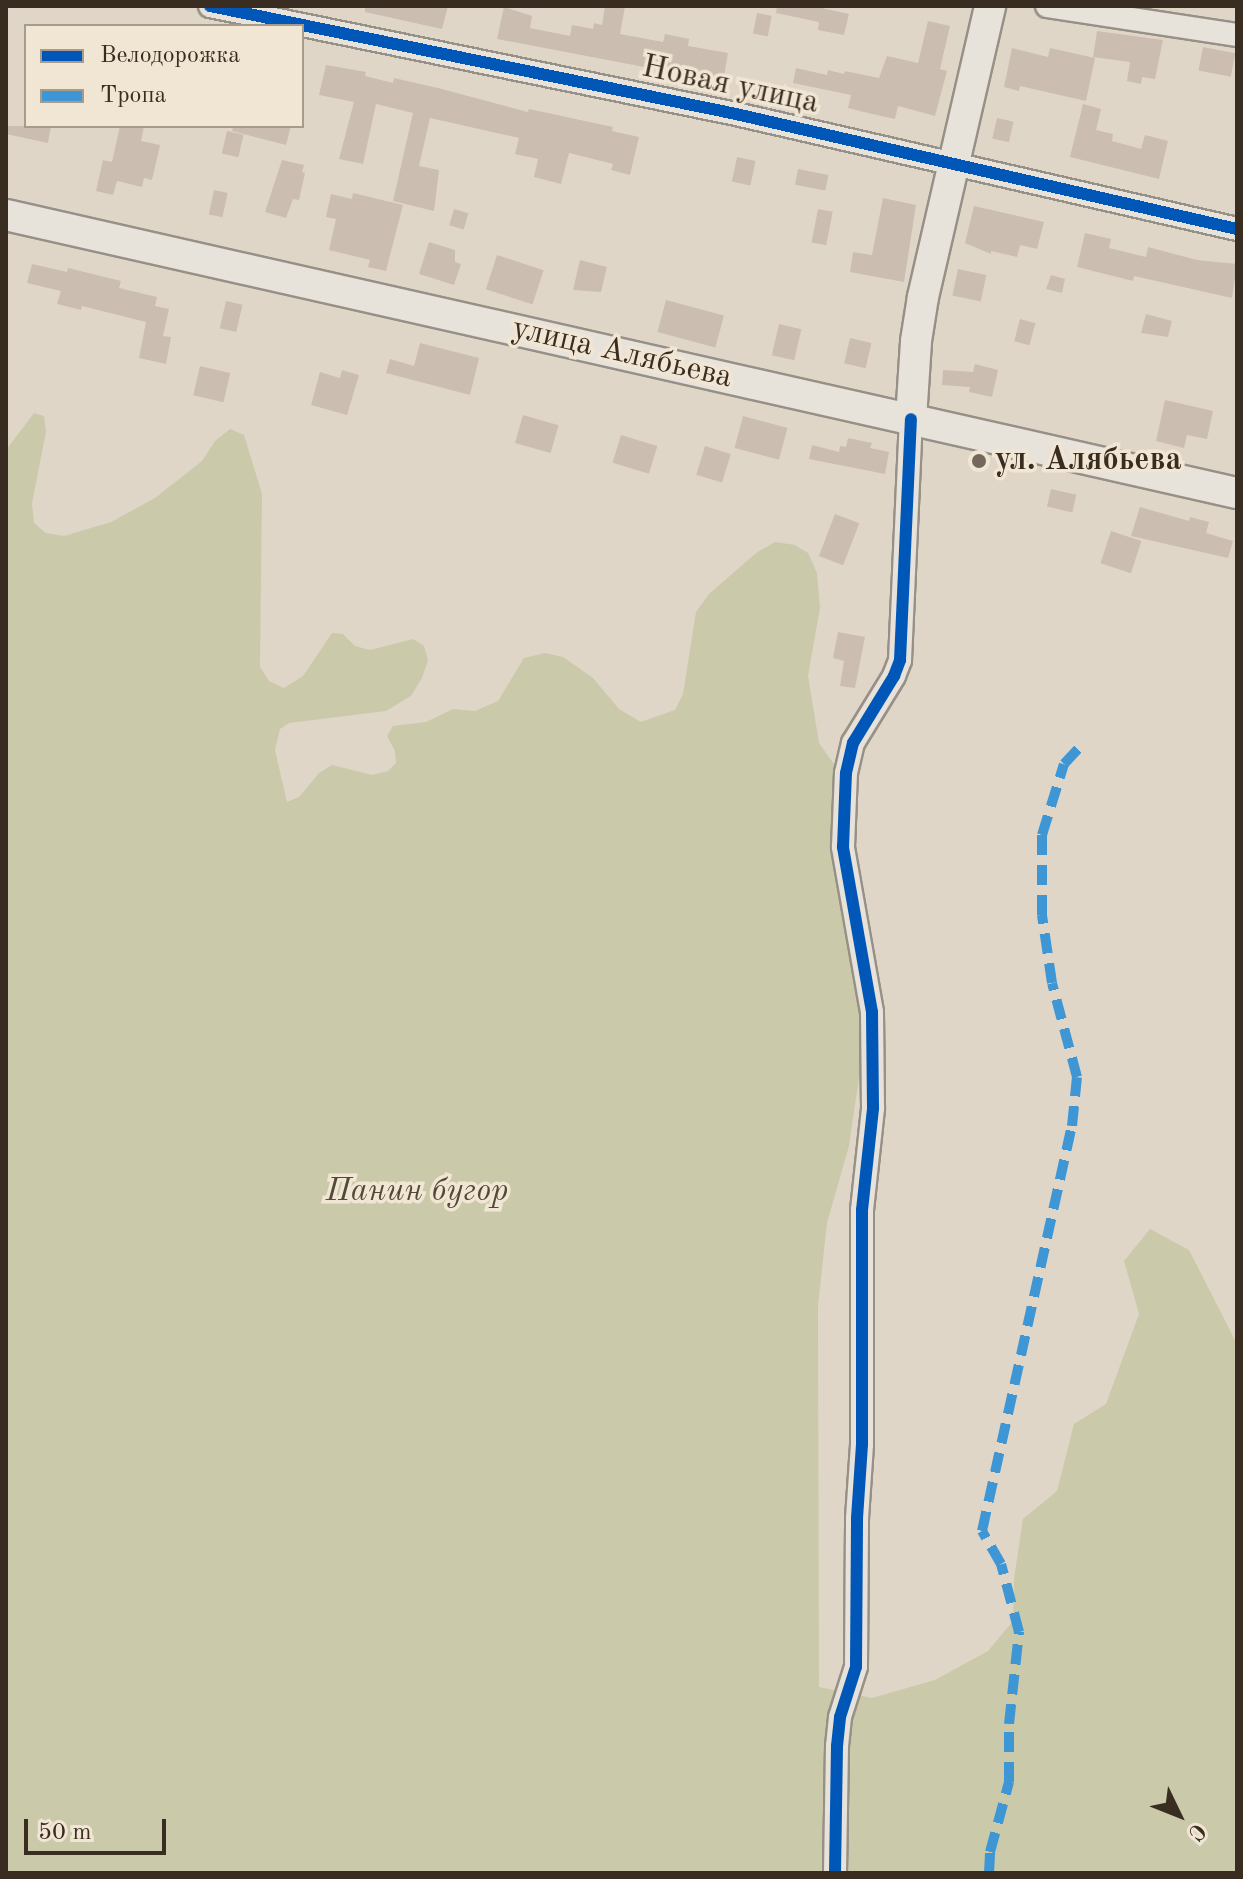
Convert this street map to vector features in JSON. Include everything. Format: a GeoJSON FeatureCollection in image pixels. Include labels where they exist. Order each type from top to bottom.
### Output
{"type":"FeatureCollection","features":[{"type":"Feature","properties":{"kind":"main road"},"geometry":{"type":"LineString","coordinates":[[911,419],[918,326],[990,6]]}},
{"type":"Feature","properties":{"kind":"main road","name":"улица Алябьева"},"geometry":{"type":"LineString","coordinates":[[6,215],[1237,493]]}},
{"type":"Feature","properties":{"kind":"street","name":"Новая улица"},"geometry":{"type":"LineString","coordinates":[[210,6],[296,24]]}},
{"type":"Feature","properties":{"kind":"street"},"geometry":{"type":"LineString","coordinates":[[1047,6],[1237,35]]}},
{"type":"Feature","properties":{"kind":"street","name":"Новая улица"},"geometry":{"type":"LineString","coordinates":[[304,26],[954,161],[1237,229]]}},
{"type":"Feature","properties":{"kind":"street"},"geometry":{"type":"LineString","coordinates":[[835,1873],[837,1746],[840,1717],[856,1667],[857,1518],[862,1444],[862,1210],[873,1108],[872,1012],[843,847],[845,784],[853,743],[900,660],[911,419]]}},
{"type":"Feature","properties":{"kind":"green space","name":"Панин бугор"},"geometry":{"type":"Polygon","coordinates":[[[34,413],[44,416],[46,432],[32,503],[34,523],[46,533],[64,536],[111,522],[155,498],[202,461],[215,441],[230,429],[244,435],[262,494],[260,667],[269,681],[284,688],[303,676],[332,633],[343,634],[355,646],[370,650],[413,639],[424,646],[428,660],[422,678],[411,696],[386,711],[289,723],[280,729],[275,750],[287,802],[299,797],[319,773],[332,765],[372,775],[388,771],[396,763],[395,751],[387,736],[393,726],[426,722],[453,709],[475,711],[498,701],[524,658],[545,653],[563,657],[593,678],[619,709],[641,722],[675,710],[683,694],[696,612],[709,594],[756,553],[775,542],[795,545],[808,553],[817,573],[820,608],[808,676],[819,743],[836,767],[834,828],[841,910],[858,984],[863,1050],[849,1146],[827,1223],[818,1306],[819,1687],[872,1698],[935,1680],[988,1651],[1013,1621],[1014,1579],[1023,1519],[1057,1491],[1074,1424],[1106,1404],[1139,1314],[1124,1261],[1150,1229],[1189,1250],[1237,1344],[1237,1873],[6,1873],[6,450],[34,413]]]}},
{"type":"Feature","properties":{"kind":"building"},"geometry":{"type":"Polygon","coordinates":[[[365,6],[448,6],[442,29],[365,12],[365,6]]]}},
{"type":"Feature","properties":{"kind":"building"},"geometry":{"type":"Polygon","coordinates":[[[605,6],[625,6],[620,34],[663,42],[665,34],[689,39],[688,46],[728,53],[723,82],[497,39],[504,7],[532,16],[530,28],[570,36],[572,25],[593,29],[594,23],[602,25],[605,6]]]}},
{"type":"Feature","properties":{"kind":"building"},"geometry":{"type":"Polygon","coordinates":[[[777,6],[813,6],[849,14],[844,35],[818,30],[819,22],[776,13],[777,6]]]}},
{"type":"Feature","properties":{"kind":"building"},"geometry":{"type":"Polygon","coordinates":[[[757,13],[772,16],[768,36],[753,34],[757,13]]]}},
{"type":"Feature","properties":{"kind":"building"},"geometry":{"type":"Polygon","coordinates":[[[928,21],[950,26],[940,69],[947,71],[935,116],[898,106],[895,119],[868,113],[848,108],[851,95],[793,83],[796,68],[827,75],[828,70],[879,78],[887,56],[918,63],[928,21]]]}},
{"type":"Feature","properties":{"kind":"building"},"geometry":{"type":"Polygon","coordinates":[[[1097,31],[1163,40],[1155,79],[1142,77],[1141,84],[1127,81],[1130,62],[1093,57],[1097,31]]]}},
{"type":"Feature","properties":{"kind":"building"},"geometry":{"type":"Polygon","coordinates":[[[1203,47],[1235,53],[1231,77],[1198,71],[1203,47]]]}},
{"type":"Feature","properties":{"kind":"building"},"geometry":{"type":"Polygon","coordinates":[[[1012,48],[1048,57],[1050,48],[1095,58],[1086,101],[1020,86],[1019,91],[1004,87],[1012,48]]]}},
{"type":"Feature","properties":{"kind":"building"},"geometry":{"type":"Polygon","coordinates":[[[326,65],[366,72],[365,76],[393,83],[394,78],[528,112],[529,109],[613,127],[612,131],[639,137],[630,175],[611,170],[613,164],[569,153],[561,184],[534,177],[538,159],[515,154],[519,138],[430,118],[419,166],[439,170],[434,211],[393,201],[413,113],[376,104],[363,164],[339,159],[354,102],[319,95],[326,65]]]}},
{"type":"Feature","properties":{"kind":"building"},"geometry":{"type":"Polygon","coordinates":[[[1083,104],[1101,109],[1096,130],[1113,134],[1112,141],[1141,149],[1145,135],[1168,141],[1159,179],[1070,157],[1083,104]]]}},
{"type":"Feature","properties":{"kind":"building"},"geometry":{"type":"Polygon","coordinates":[[[997,118],[1014,122],[1009,142],[992,138],[997,118]]]}},
{"type":"Feature","properties":{"kind":"building"},"geometry":{"type":"Polygon","coordinates":[[[6,126],[51,128],[48,143],[6,134],[6,126]]]}},
{"type":"Feature","properties":{"kind":"building"},"geometry":{"type":"Polygon","coordinates":[[[120,128],[144,128],[141,141],[160,145],[152,180],[144,178],[142,187],[117,181],[113,195],[96,191],[103,160],[112,162],[120,128]]]}},
{"type":"Feature","properties":{"kind":"building"},"geometry":{"type":"Polygon","coordinates":[[[233,128],[290,128],[286,145],[232,131],[233,128]]]}},
{"type":"Feature","properties":{"kind":"building"},"geometry":{"type":"Polygon","coordinates":[[[227,131],[244,135],[238,157],[222,153],[227,131]]]}},
{"type":"Feature","properties":{"kind":"building"},"geometry":{"type":"Polygon","coordinates":[[[737,157],[756,161],[750,185],[732,181],[737,157]]]}},
{"type":"Feature","properties":{"kind":"building"},"geometry":{"type":"Polygon","coordinates":[[[282,160],[304,165],[302,172],[305,173],[299,200],[293,199],[286,218],[265,212],[282,160]]]}},
{"type":"Feature","properties":{"kind":"building"},"geometry":{"type":"Polygon","coordinates":[[[798,169],[828,175],[825,191],[795,185],[798,169]]]}},
{"type":"Feature","properties":{"kind":"building"},"geometry":{"type":"Polygon","coordinates":[[[214,190],[228,193],[222,217],[209,214],[214,190]]]}},
{"type":"Feature","properties":{"kind":"building"},"geometry":{"type":"Polygon","coordinates":[[[353,193],[403,205],[386,271],[368,267],[370,260],[329,250],[336,219],[326,217],[331,194],[352,199],[353,193]]]}},
{"type":"Feature","properties":{"kind":"building"},"geometry":{"type":"Polygon","coordinates":[[[883,198],[916,205],[904,282],[850,272],[853,252],[872,255],[883,198]]]}},
{"type":"Feature","properties":{"kind":"building"},"geometry":{"type":"Polygon","coordinates":[[[974,206],[1044,222],[1037,249],[1020,245],[1017,257],[991,251],[991,254],[965,243],[974,206]]]}},
{"type":"Feature","properties":{"kind":"building"},"geometry":{"type":"Polygon","coordinates":[[[454,209],[468,213],[464,229],[449,225],[454,209]]]}},
{"type":"Feature","properties":{"kind":"building"},"geometry":{"type":"Polygon","coordinates":[[[818,209],[833,212],[826,245],[812,242],[818,209]]]}},
{"type":"Feature","properties":{"kind":"building"},"geometry":{"type":"Polygon","coordinates":[[[1085,233],[1111,239],[1109,248],[1146,257],[1148,247],[1197,260],[1237,264],[1232,298],[1134,276],[1133,281],[1077,267],[1085,233]]]}},
{"type":"Feature","properties":{"kind":"building"},"geometry":{"type":"Polygon","coordinates":[[[429,242],[455,250],[455,262],[461,264],[454,285],[419,274],[429,242]]]}},
{"type":"Feature","properties":{"kind":"building"},"geometry":{"type":"Polygon","coordinates":[[[497,255],[544,270],[532,304],[486,289],[497,255]]]}},
{"type":"Feature","properties":{"kind":"building"},"geometry":{"type":"Polygon","coordinates":[[[580,260],[607,267],[601,292],[573,290],[580,260]]]}},
{"type":"Feature","properties":{"kind":"building"},"geometry":{"type":"Polygon","coordinates":[[[32,264],[67,272],[68,268],[121,281],[119,288],[157,297],[155,306],[169,309],[163,336],[171,337],[166,364],[139,358],[146,322],[82,306],[81,310],[57,304],[61,291],[27,283],[32,264]]]}},
{"type":"Feature","properties":{"kind":"building"},"geometry":{"type":"Polygon","coordinates":[[[958,269],[986,275],[981,301],[952,295],[958,269]]]}},
{"type":"Feature","properties":{"kind":"building"},"geometry":{"type":"Polygon","coordinates":[[[1051,275],[1065,279],[1062,293],[1046,289],[1051,275]]]}},
{"type":"Feature","properties":{"kind":"building"},"geometry":{"type":"Polygon","coordinates":[[[666,300],[724,316],[715,347],[657,332],[666,300]]]}},
{"type":"Feature","properties":{"kind":"building"},"geometry":{"type":"Polygon","coordinates":[[[226,301],[243,305],[236,332],[220,328],[226,301]]]}},
{"type":"Feature","properties":{"kind":"building"},"geometry":{"type":"Polygon","coordinates":[[[1146,314],[1172,321],[1168,337],[1141,333],[1146,314]]]}},
{"type":"Feature","properties":{"kind":"building"},"geometry":{"type":"Polygon","coordinates":[[[1020,319],[1035,323],[1030,345],[1014,341],[1020,319]]]}},
{"type":"Feature","properties":{"kind":"building"},"geometry":{"type":"Polygon","coordinates":[[[779,324],[801,329],[794,360],[772,355],[779,324]]]}},
{"type":"Feature","properties":{"kind":"building"},"geometry":{"type":"Polygon","coordinates":[[[850,338],[871,343],[866,368],[844,363],[850,338]]]}},
{"type":"Feature","properties":{"kind":"building"},"geometry":{"type":"Polygon","coordinates":[[[420,343],[479,358],[470,395],[386,373],[390,359],[414,366],[420,343]]]}},
{"type":"Feature","properties":{"kind":"building"},"geometry":{"type":"Polygon","coordinates":[[[975,364],[998,370],[992,397],[969,392],[970,387],[942,385],[943,370],[973,372],[975,364]]]}},
{"type":"Feature","properties":{"kind":"building"},"geometry":{"type":"Polygon","coordinates":[[[200,366],[230,373],[223,402],[193,395],[200,366]]]}},
{"type":"Feature","properties":{"kind":"building"},"geometry":{"type":"Polygon","coordinates":[[[342,370],[359,375],[347,415],[311,405],[320,372],[340,378],[342,370]]]}},
{"type":"Feature","properties":{"kind":"building"},"geometry":{"type":"Polygon","coordinates":[[[1165,400],[1213,411],[1207,439],[1187,435],[1184,448],[1156,441],[1165,400]]]}},
{"type":"Feature","properties":{"kind":"building"},"geometry":{"type":"Polygon","coordinates":[[[523,415],[559,425],[551,453],[515,443],[523,415]]]}},
{"type":"Feature","properties":{"kind":"building"},"geometry":{"type":"Polygon","coordinates":[[[743,416],[787,428],[779,460],[734,448],[743,416]]]}},
{"type":"Feature","properties":{"kind":"building"},"geometry":{"type":"Polygon","coordinates":[[[621,435],[657,446],[649,474],[613,463],[621,435]]]}},
{"type":"Feature","properties":{"kind":"building"},"geometry":{"type":"Polygon","coordinates":[[[848,438],[872,443],[870,448],[889,452],[885,474],[809,459],[812,445],[839,452],[840,446],[846,447],[848,438]]]}},
{"type":"Feature","properties":{"kind":"building"},"geometry":{"type":"Polygon","coordinates":[[[705,446],[731,454],[722,483],[696,475],[705,446]]]}},
{"type":"Feature","properties":{"kind":"building"},"geometry":{"type":"Polygon","coordinates":[[[1051,489],[1076,495],[1072,512],[1047,507],[1051,489]]]}},
{"type":"Feature","properties":{"kind":"building"},"geometry":{"type":"Polygon","coordinates":[[[1140,507],[1189,521],[1190,517],[1209,522],[1206,533],[1233,541],[1228,558],[1131,536],[1140,507]]]}},
{"type":"Feature","properties":{"kind":"building"},"geometry":{"type":"Polygon","coordinates":[[[835,514],[859,523],[843,565],[819,556],[835,514]]]}},
{"type":"Feature","properties":{"kind":"building"},"geometry":{"type":"Polygon","coordinates":[[[1111,531],[1141,541],[1131,573],[1100,563],[1111,531]]]}},
{"type":"Feature","properties":{"kind":"building"},"geometry":{"type":"Polygon","coordinates":[[[838,632],[865,637],[855,688],[840,686],[844,661],[833,658],[838,632]]]}},
{"type":"Feature","properties":{"kind":"marked path"},"geometry":{"type":"LineString","coordinates":[[989,1873],[990,1852],[1009,1782],[1009,1724],[1019,1632],[1001,1564],[982,1531],[1072,1126],[1077,1077],[1052,983],[1042,915],[1042,835],[1064,764],[1078,749]]}},
{"type":"Feature","properties":{"kind":"cycle path"},"geometry":{"type":"LineString","coordinates":[[210,6],[298,24]]}},
{"type":"Feature","properties":{"kind":"cycle path"},"geometry":{"type":"LineString","coordinates":[[304,25],[736,114],[1237,229]]}},
{"type":"Feature","properties":{"kind":"cycle path"},"geometry":{"type":"LineString","coordinates":[[835,1873],[837,1746],[840,1717],[856,1667],[857,1518],[862,1444],[862,1210],[873,1108],[872,1012],[843,847],[846,773],[853,743],[894,676],[900,660],[911,419]]}},
{"type":"Feature","properties":{"kind":"place","name":"ул. Алябьева"},"geometry":{"type":"Point","coordinates":[979,461]}}]}
